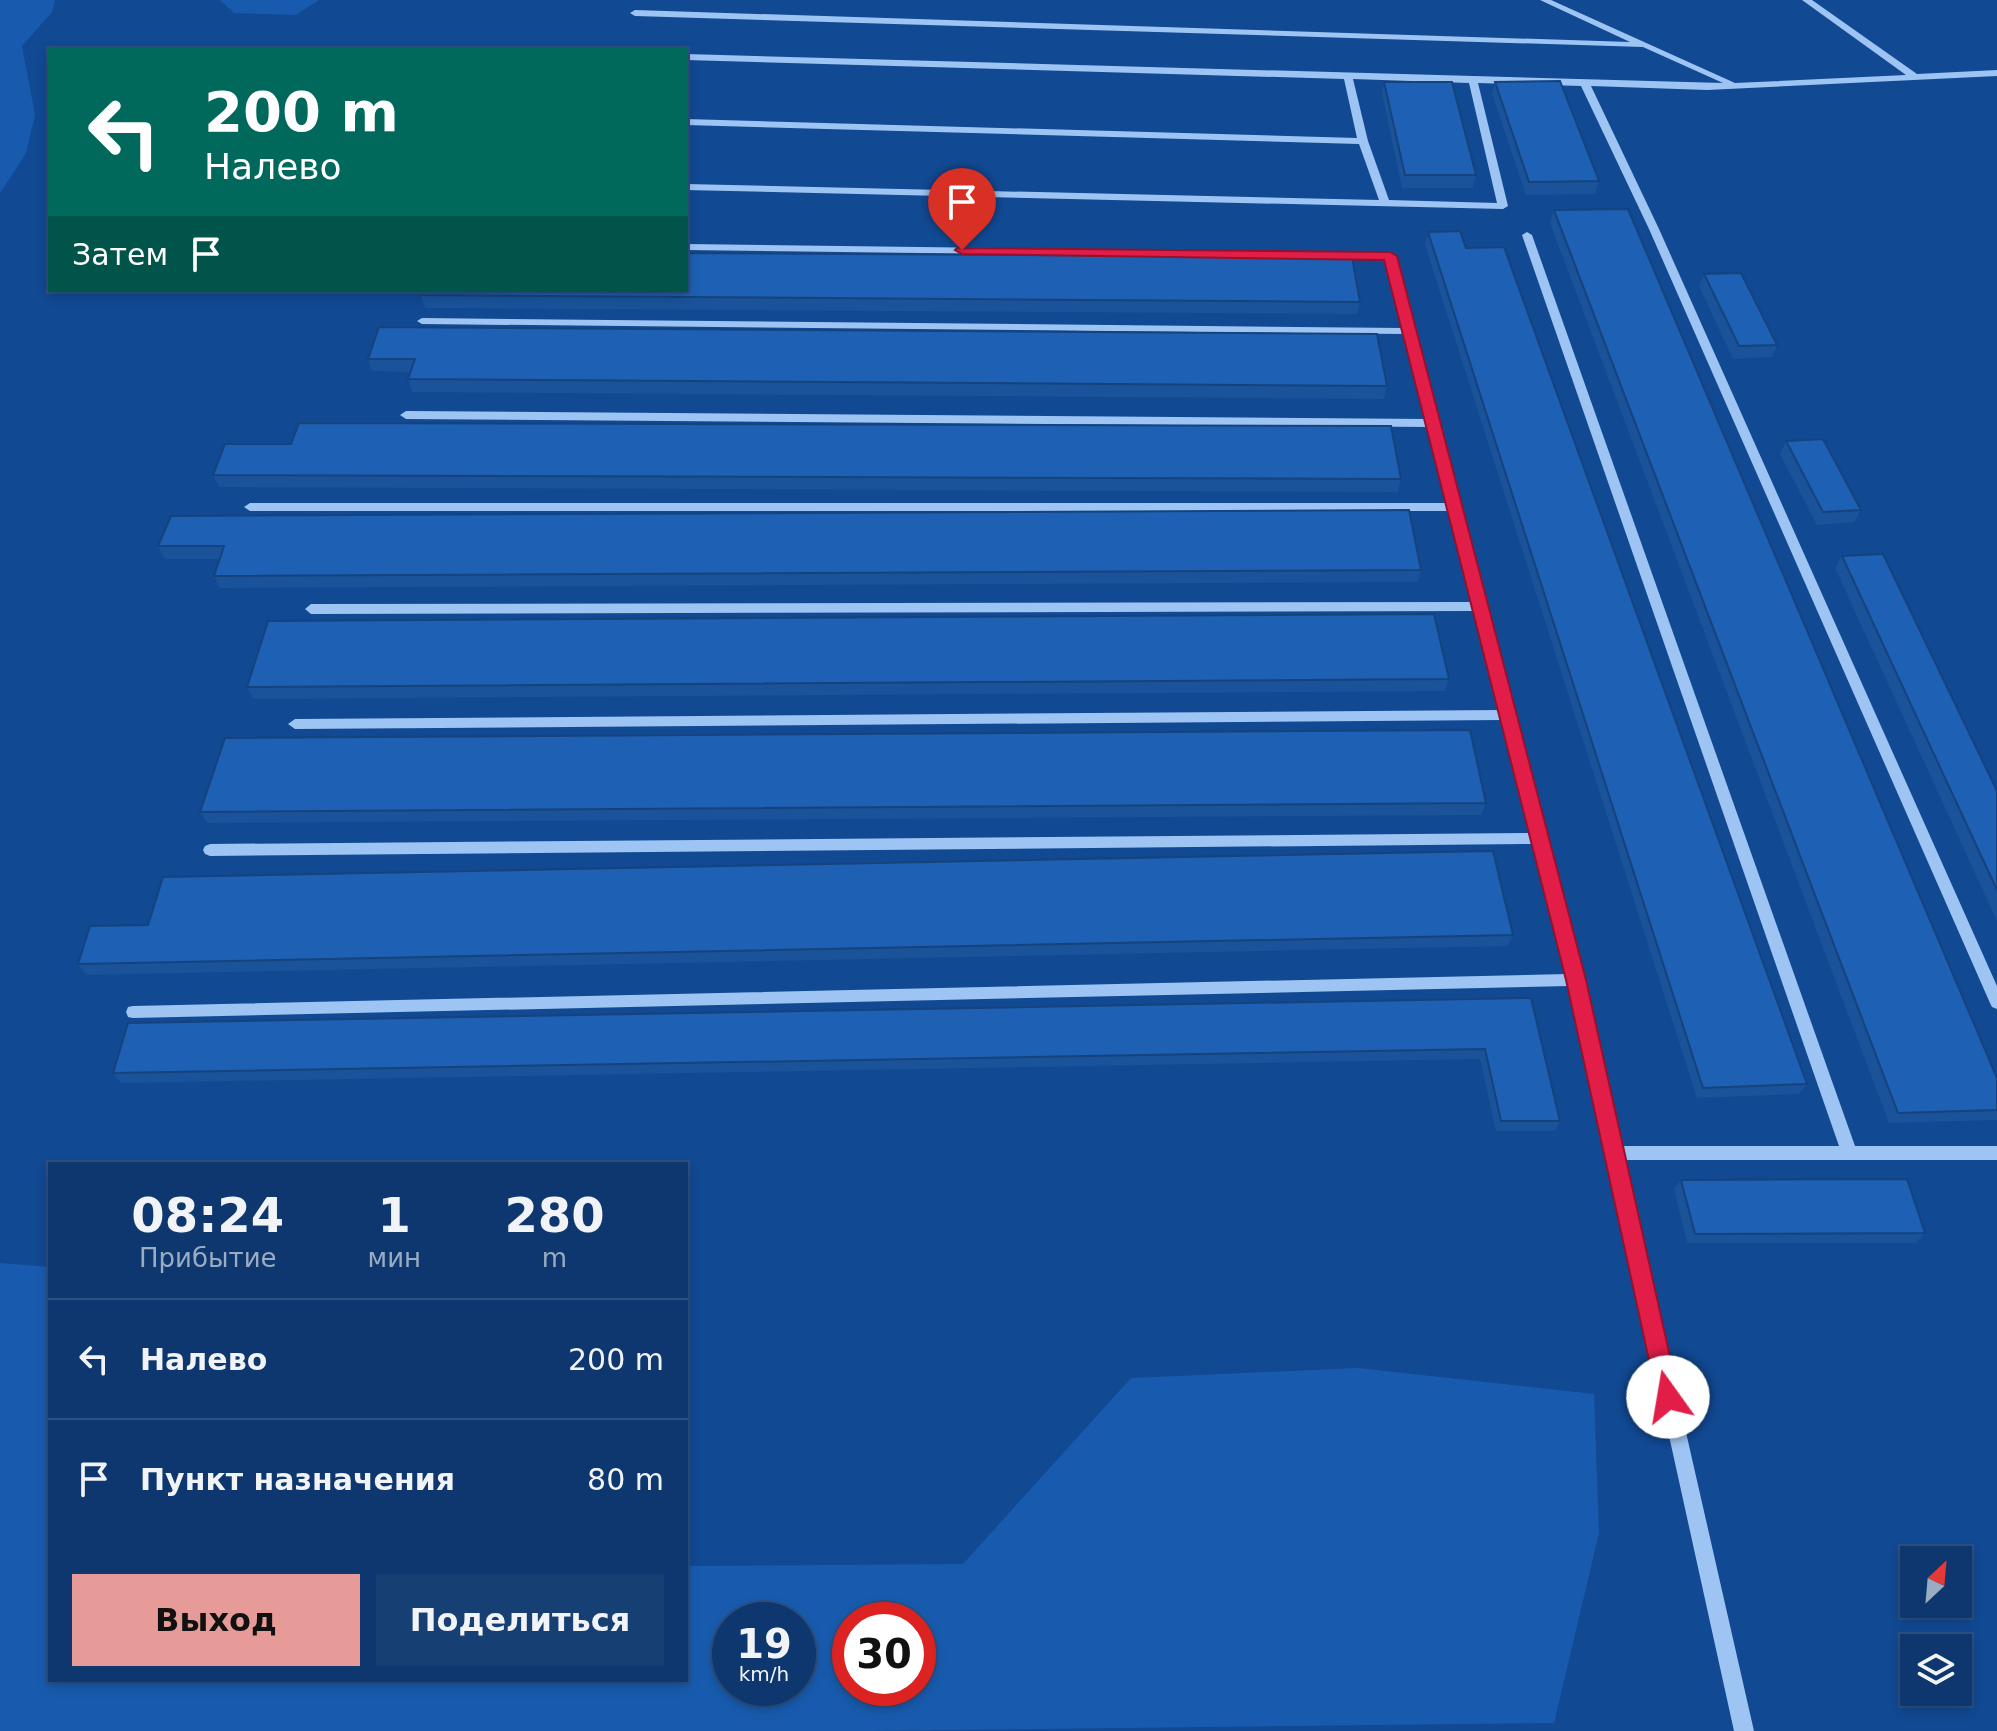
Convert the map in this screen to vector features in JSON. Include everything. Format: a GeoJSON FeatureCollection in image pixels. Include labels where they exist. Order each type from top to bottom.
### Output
{"type":"FeatureCollection","features":[{"type":"Feature","properties":{"kind":"street"},"geometry":{"type":"LineString","coordinates":[[1544,0],[1735,84]]}},
{"type":"Feature","properties":{"kind":"street"},"geometry":{"type":"LineString","coordinates":[[1806,0],[1917,78]]}},
{"type":"Feature","properties":{"kind":"street"},"geometry":{"type":"LineString","coordinates":[[635,13],[1641,45]]}},
{"type":"Feature","properties":{"kind":"street"},"geometry":{"type":"LineString","coordinates":[[688,57],[1707,87],[1997,73]]}},
{"type":"Feature","properties":{"kind":"street"},"geometry":{"type":"LineString","coordinates":[[1348,77],[1363,141],[1386,205]]}},
{"type":"Feature","properties":{"kind":"street"},"geometry":{"type":"LineString","coordinates":[[688,187],[1503,206],[1473,81]]}},
{"type":"Feature","properties":{"kind":"street"},"geometry":{"type":"LineString","coordinates":[[1585,84],[1654,229],[1997,1003]]}},
{"type":"Feature","properties":{"kind":"street"},"geometry":{"type":"LineString","coordinates":[[688,122],[1363,141]]}},
{"type":"Feature","properties":{"kind":"street"},"geometry":{"type":"LineString","coordinates":[[1527,235],[1850,1154]]}},
{"type":"Feature","properties":{"kind":"street"},"geometry":{"type":"LineString","coordinates":[[688,247],[1390,256],[1576,980],[1744,1731]]}},
{"type":"Feature","properties":{"kind":"street"},"geometry":{"type":"LineString","coordinates":[[422,321],[1409,331]]}},
{"type":"Feature","properties":{"kind":"street"},"geometry":{"type":"LineString","coordinates":[[406,415],[1433,423]]}},
{"type":"Feature","properties":{"kind":"street"},"geometry":{"type":"LineString","coordinates":[[250,507],[1454,507]]}},
{"type":"Feature","properties":{"kind":"street"},"geometry":{"type":"LineString","coordinates":[[311,609],[1480,606]]}},
{"type":"Feature","properties":{"kind":"street"},"geometry":{"type":"LineString","coordinates":[[295,724],[1508,715]]}},
{"type":"Feature","properties":{"kind":"street"},"geometry":{"type":"LineString","coordinates":[[210,850],[1539,838]]}},
{"type":"Feature","properties":{"kind":"street"},"geometry":{"type":"LineString","coordinates":[[133,1012],[1576,980]]}},
{"type":"Feature","properties":{"kind":"street"},"geometry":{"type":"LineString","coordinates":[[1613,1153],[1997,1153]]}},
{"type":"Feature","properties":{"kind":"shaded area"},"geometry":{"type":"Polygon","coordinates":[[[0,0],[55,0],[52,12],[22,46],[35,115],[26,153],[0,193],[0,0]]]}},
{"type":"Feature","properties":{"kind":"shaded area"},"geometry":{"type":"Polygon","coordinates":[[[220,0],[319,0],[296,15],[234,13],[220,0]]]}},
{"type":"Feature","properties":{"kind":"shaded area"},"geometry":{"type":"Polygon","coordinates":[[[0,1263],[48,1267],[48,1682],[688,1682],[688,1566],[963,1564],[1131,1378],[1358,1368],[1594,1394],[1599,1533],[1554,1723],[867,1731],[0,1731],[0,1263]]]}},
{"type":"Feature","properties":{"kind":"building"},"geometry":{"type":"Polygon","coordinates":[[[1560,81],[1599,181],[1529,182],[1495,82],[1560,81]]]}},
{"type":"Feature","properties":{"kind":"building"},"geometry":{"type":"Polygon","coordinates":[[[1384,82],[1452,82],[1476,175],[1405,175],[1384,82]]]}},
{"type":"Feature","properties":{"kind":"building"},"geometry":{"type":"Polygon","coordinates":[[[1628,209],[1997,1078],[1997,1110],[1898,1113],[1554,210],[1628,209]]]}},
{"type":"Feature","properties":{"kind":"building"},"geometry":{"type":"Polygon","coordinates":[[[1460,231],[1466,248],[1504,247],[1807,1084],[1703,1088],[1428,232],[1460,231]]]}},
{"type":"Feature","properties":{"kind":"building"},"geometry":{"type":"Polygon","coordinates":[[[688,253],[1352,257],[1360,302],[421,295],[422,292],[688,292],[688,253]]]}},
{"type":"Feature","properties":{"kind":"building"},"geometry":{"type":"Polygon","coordinates":[[[1741,273],[1777,345],[1739,346],[1704,274],[1741,273]]]}},
{"type":"Feature","properties":{"kind":"building"},"geometry":{"type":"Polygon","coordinates":[[[379,327],[1377,334],[1387,386],[408,379],[415,359],[368,359],[379,327]]]}},
{"type":"Feature","properties":{"kind":"building"},"geometry":{"type":"Polygon","coordinates":[[[299,423],[1391,426],[1401,479],[213,475],[225,444],[291,444],[299,423]]]}},
{"type":"Feature","properties":{"kind":"building"},"geometry":{"type":"Polygon","coordinates":[[[1823,439],[1861,510],[1823,512],[1786,441],[1823,439]]]}},
{"type":"Feature","properties":{"kind":"building"},"geometry":{"type":"Polygon","coordinates":[[[1409,510],[1421,570],[214,576],[224,546],[158,546],[171,516],[1409,510]]]}},
{"type":"Feature","properties":{"kind":"building"},"geometry":{"type":"Polygon","coordinates":[[[1883,554],[1997,791],[1997,890],[1842,556],[1883,554]]]}},
{"type":"Feature","properties":{"kind":"building"},"geometry":{"type":"Polygon","coordinates":[[[1434,614],[1449,679],[247,687],[268,621],[1434,614]]]}},
{"type":"Feature","properties":{"kind":"building"},"geometry":{"type":"Polygon","coordinates":[[[1470,730],[1486,803],[200,812],[225,738],[1470,730]]]}},
{"type":"Feature","properties":{"kind":"building"},"geometry":{"type":"Polygon","coordinates":[[[1493,851],[1513,935],[78,964],[90,926],[148,925],[163,877],[1493,851]]]}},
{"type":"Feature","properties":{"kind":"building"},"geometry":{"type":"Polygon","coordinates":[[[1531,998],[1560,1121],[1501,1121],[1485,1049],[113,1073],[128,1023],[1531,998]]]}},
{"type":"Feature","properties":{"kind":"building"},"geometry":{"type":"Polygon","coordinates":[[[1907,1179],[1925,1233],[1695,1234],[1681,1180],[1907,1179]]]}},
{"type":"Feature","properties":{"kind":"route"},"geometry":{"type":"LineString","coordinates":[[962,250],[1390,256],[1576,980],[1668,1397]]}}]}
